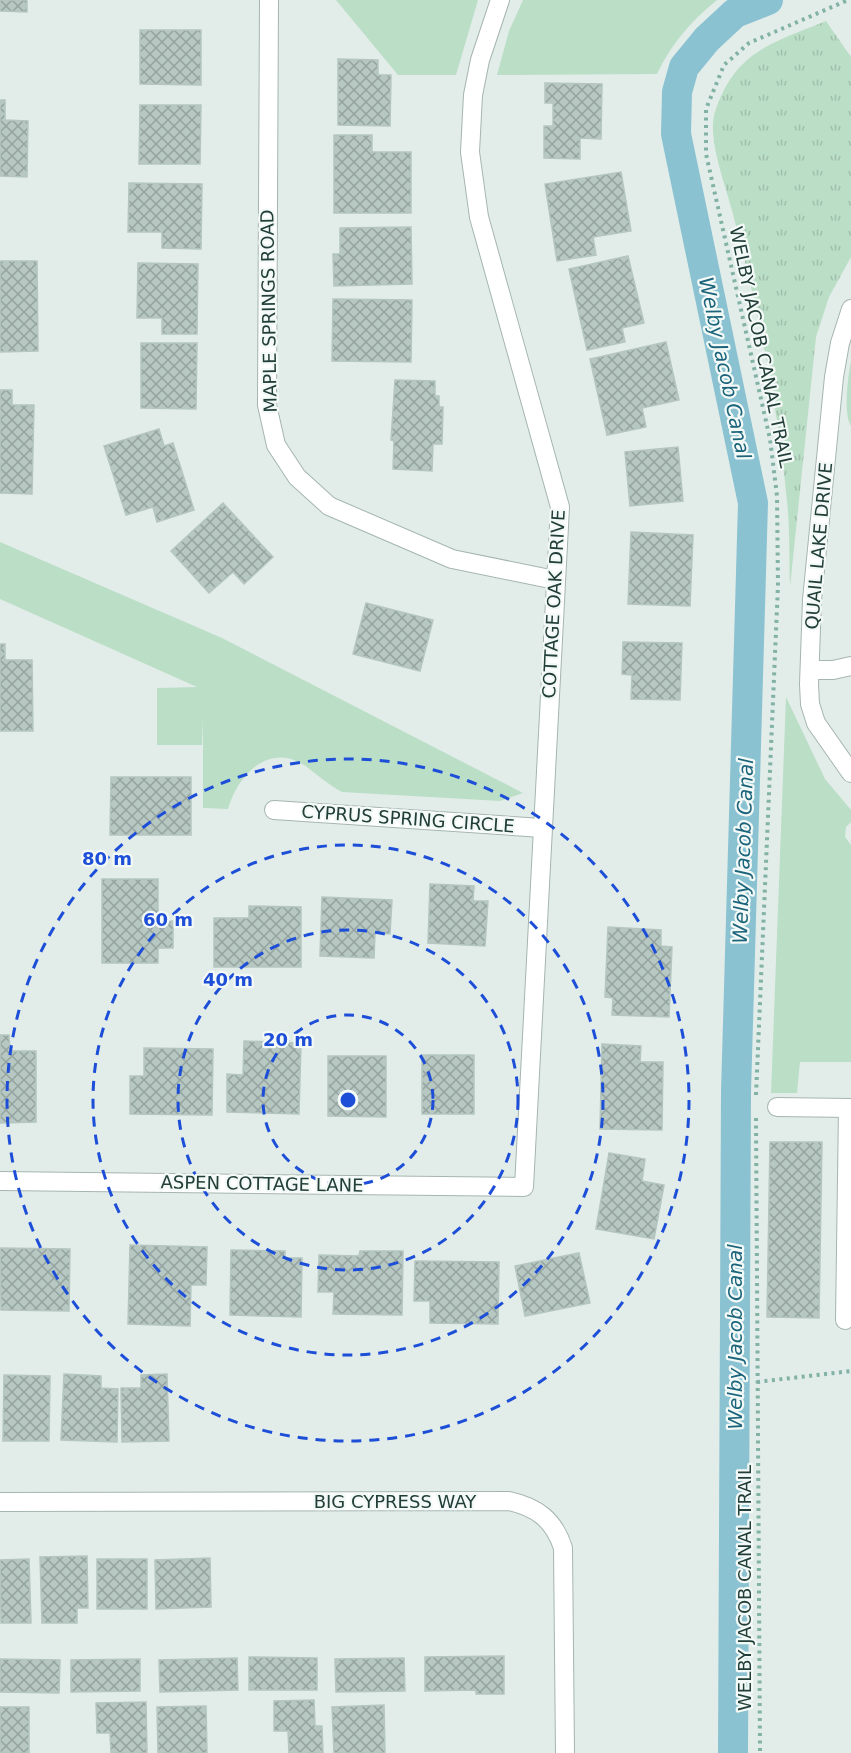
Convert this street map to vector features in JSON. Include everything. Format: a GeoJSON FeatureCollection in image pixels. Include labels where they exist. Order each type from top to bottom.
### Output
{"type":"FeatureCollection","features":[{"type":"Feature","properties":{"kind":"street","name":"MAPLE SPRINGS ROAD"},"geometry":{"type":"LineString","coordinates":[[269,0],[267,405],[276,445],[297,477],[329,506],[452,559],[555,580]]}},
{"type":"Feature","properties":{"kind":"street","name":"COTTAGE OAK DRIVE"},"geometry":{"type":"LineString","coordinates":[[500,0],[480,60],[473,95],[470,152],[479,217],[560,507],[524,1187]]}},
{"type":"Feature","properties":{"kind":"street","name":"QUAIL LAKE DRIVE"},"geometry":{"type":"LineString","coordinates":[[851,309],[840,343],[834,376],[812,600],[810,670],[810,704],[816,723],[851,773]]}},
{"type":"Feature","properties":{"kind":"street"},"geometry":{"type":"LineString","coordinates":[[810,670],[842,669],[851,666]]}},
{"type":"Feature","properties":{"kind":"street","name":"CYPRUS SPRING CIRCLE"},"geometry":{"type":"LineString","coordinates":[[273,810],[542,828]]}},
{"type":"Feature","properties":{"kind":"street"},"geometry":{"type":"LineString","coordinates":[[777,1107],[849,1108],[845,1320]]}},
{"type":"Feature","properties":{"kind":"street","name":"ASPEN COTTAGE LANE"},"geometry":{"type":"LineString","coordinates":[[0,1181],[524,1187]]}},
{"type":"Feature","properties":{"kind":"street","name":"BIG CYPRESS WAY"},"geometry":{"type":"LineString","coordinates":[[0,1502],[509,1501],[533,1508],[552,1524],[563,1548],[565,1753]]}},
{"type":"Feature","properties":{"kind":"path","name":"WELBY JACOB CANAL TRAIL"},"geometry":{"type":"LineString","coordinates":[[756,1104],[778,585],[777,496],[770,439],[706,154],[706,109],[724,65],[749,43],[848,0]]}},
{"type":"Feature","properties":{"kind":"path","name":"WELBY JACOB CANAL TRAIL"},"geometry":{"type":"LineString","coordinates":[[756,1116],[760,1753]]}},
{"type":"Feature","properties":{"kind":"path"},"geometry":{"type":"LineString","coordinates":[[757,1382],[851,1371]]}},
{"type":"Feature","properties":{"kind":"green space"},"geometry":{"type":"Polygon","coordinates":[[[336,0],[478,0],[456,75],[398,75],[336,0]]]}},
{"type":"Feature","properties":{"kind":"green space"},"geometry":{"type":"Polygon","coordinates":[[[523,0],[717,0],[682,34],[657,74],[497,75],[509,31],[523,0]]]}},
{"type":"Feature","properties":{"kind":"green space"},"geometry":{"type":"Polygon","coordinates":[[[826,21],[851,57],[851,257],[829,297],[816,337],[790,587],[787,501],[773,394],[751,288],[715,150],[713,123],[723,91],[745,62],[772,43],[826,21]]]}},
{"type":"Feature","properties":{"kind":"green space"},"geometry":{"type":"Polygon","coordinates":[[[851,361],[851,426],[847,404],[851,361]]]}},
{"type":"Feature","properties":{"kind":"green space"},"geometry":{"type":"Polygon","coordinates":[[[0,542],[222,638],[523,793],[500,801],[342,792],[304,765],[290,759],[278,758],[266,760],[246,775],[238,785],[228,809],[203,808],[203,719],[202,745],[157,745],[157,688],[197,687],[0,599],[0,542]]]}},
{"type":"Feature","properties":{"kind":"green space"},"geometry":{"type":"Polygon","coordinates":[[[786,697],[825,779],[851,810],[851,822],[846,827],[845,837],[851,845],[851,1062],[800,1062],[797,1093],[771,1093],[786,697]]]}},
{"type":"Feature","properties":{"kind":"building"},"geometry":{"type":"Polygon","coordinates":[[[0,0],[27,0],[27,12],[0,11],[0,0]]]}},
{"type":"Feature","properties":{"kind":"building"},"geometry":{"type":"Polygon","coordinates":[[[140,30],[201,30],[201,85],[140,84],[140,30]]]}},
{"type":"Feature","properties":{"kind":"building"},"geometry":{"type":"Polygon","coordinates":[[[338,59],[378,60],[378,75],[391,75],[390,126],[338,125],[338,59]]]}},
{"type":"Feature","properties":{"kind":"building"},"geometry":{"type":"Polygon","coordinates":[[[545,83],[602,84],[601,139],[580,138],[580,159],[544,158],[544,126],[553,126],[553,103],[545,103],[545,83]]]}},
{"type":"Feature","properties":{"kind":"building"},"geometry":{"type":"Polygon","coordinates":[[[0,100],[5,100],[5,120],[28,121],[27,177],[0,176],[0,100]]]}},
{"type":"Feature","properties":{"kind":"building"},"geometry":{"type":"Polygon","coordinates":[[[140,105],[201,105],[200,164],[139,164],[140,105]]]}},
{"type":"Feature","properties":{"kind":"building"},"geometry":{"type":"Polygon","coordinates":[[[334,135],[372,135],[372,152],[411,152],[411,213],[334,213],[334,135]]]}},
{"type":"Feature","properties":{"kind":"building"},"geometry":{"type":"Polygon","coordinates":[[[621,172],[631,231],[593,237],[596,255],[557,261],[545,184],[621,172]]]}},
{"type":"Feature","properties":{"kind":"building"},"geometry":{"type":"Polygon","coordinates":[[[129,183],[202,184],[201,249],[162,248],[162,232],[128,232],[129,183]]]}},
{"type":"Feature","properties":{"kind":"building"},"geometry":{"type":"Polygon","coordinates":[[[411,227],[412,284],[334,286],[333,254],[340,254],[340,228],[411,227]]]}},
{"type":"Feature","properties":{"kind":"building"},"geometry":{"type":"Polygon","coordinates":[[[628,256],[644,323],[622,328],[625,342],[587,350],[569,269],[628,256]]]}},
{"type":"Feature","properties":{"kind":"building"},"geometry":{"type":"Polygon","coordinates":[[[0,261],[37,261],[38,351],[0,352],[0,261]]]}},
{"type":"Feature","properties":{"kind":"building"},"geometry":{"type":"Polygon","coordinates":[[[138,263],[198,264],[197,334],[162,334],[162,318],[137,318],[138,263]]]}},
{"type":"Feature","properties":{"kind":"building"},"geometry":{"type":"Polygon","coordinates":[[[333,299],[412,300],[411,362],[332,361],[333,299]]]}},
{"type":"Feature","properties":{"kind":"building"},"geometry":{"type":"Polygon","coordinates":[[[666,342],[679,400],[642,408],[646,427],[607,435],[590,359],[666,342]]]}},
{"type":"Feature","properties":{"kind":"building"},"geometry":{"type":"Polygon","coordinates":[[[141,343],[197,343],[196,409],[141,408],[141,343]]]}},
{"type":"Feature","properties":{"kind":"building"},"geometry":{"type":"Polygon","coordinates":[[[395,380],[435,381],[435,396],[439,396],[439,407],[443,407],[442,444],[433,444],[432,471],[393,469],[394,441],[391,440],[395,380]]]}},
{"type":"Feature","properties":{"kind":"building"},"geometry":{"type":"Polygon","coordinates":[[[0,390],[12,390],[12,405],[34,405],[32,494],[0,493],[0,390]]]}},
{"type":"Feature","properties":{"kind":"building"},"geometry":{"type":"Polygon","coordinates":[[[159,429],[164,446],[173,443],[194,510],[157,522],[153,507],[126,515],[104,446],[159,429]]]}},
{"type":"Feature","properties":{"kind":"building"},"geometry":{"type":"Polygon","coordinates":[[[678,447],[683,501],[630,506],[625,452],[678,447]]]}},
{"type":"Feature","properties":{"kind":"building"},"geometry":{"type":"Polygon","coordinates":[[[223,503],[273,557],[244,584],[233,572],[209,593],[171,551],[223,503]]]}},
{"type":"Feature","properties":{"kind":"building"},"geometry":{"type":"Polygon","coordinates":[[[631,532],[693,535],[690,606],[628,604],[631,532]]]}},
{"type":"Feature","properties":{"kind":"building"},"geometry":{"type":"Polygon","coordinates":[[[366,603],[433,620],[420,671],[353,654],[366,603]]]}},
{"type":"Feature","properties":{"kind":"building"},"geometry":{"type":"Polygon","coordinates":[[[623,642],[682,643],[680,700],[631,699],[632,675],[622,674],[623,642]]]}},
{"type":"Feature","properties":{"kind":"building"},"geometry":{"type":"Polygon","coordinates":[[[0,644],[5,644],[5,660],[32,660],[33,731],[0,731],[0,644]]]}},
{"type":"Feature","properties":{"kind":"building"},"geometry":{"type":"Polygon","coordinates":[[[111,777],[191,777],[191,835],[110,835],[111,777]]]}},
{"type":"Feature","properties":{"kind":"building"},"geometry":{"type":"Polygon","coordinates":[[[102,879],[158,879],[158,922],[173,921],[173,948],[158,948],[158,963],[102,963],[102,879]]]}},
{"type":"Feature","properties":{"kind":"building"},"geometry":{"type":"Polygon","coordinates":[[[430,884],[474,886],[473,901],[488,901],[485,946],[428,943],[430,884]]]}},
{"type":"Feature","properties":{"kind":"building"},"geometry":{"type":"Polygon","coordinates":[[[322,897],[392,900],[390,934],[375,933],[374,958],[320,956],[322,897]]]}},
{"type":"Feature","properties":{"kind":"building"},"geometry":{"type":"Polygon","coordinates":[[[249,906],[301,907],[301,967],[214,967],[214,918],[249,918],[249,906]]]}},
{"type":"Feature","properties":{"kind":"building"},"geometry":{"type":"Polygon","coordinates":[[[608,927],[661,930],[661,946],[672,947],[669,1017],[612,1015],[613,998],[605,997],[608,927]]]}},
{"type":"Feature","properties":{"kind":"building"},"geometry":{"type":"Polygon","coordinates":[[[0,1035],[9,1035],[10,1051],[36,1051],[36,1122],[0,1123],[0,1035]]]}},
{"type":"Feature","properties":{"kind":"building"},"geometry":{"type":"Polygon","coordinates":[[[244,1041],[301,1043],[299,1114],[227,1112],[227,1074],[243,1075],[244,1041]]]}},
{"type":"Feature","properties":{"kind":"building"},"geometry":{"type":"Polygon","coordinates":[[[602,1044],[641,1046],[640,1062],[663,1062],[662,1130],[600,1129],[602,1044]]]}},
{"type":"Feature","properties":{"kind":"building"},"geometry":{"type":"Polygon","coordinates":[[[144,1048],[213,1049],[212,1115],[130,1114],[130,1076],[144,1076],[144,1048]]]}},
{"type":"Feature","properties":{"kind":"building"},"geometry":{"type":"Polygon","coordinates":[[[422,1055],[474,1055],[474,1114],[422,1114],[422,1055]]]}},
{"type":"Feature","properties":{"kind":"building"},"geometry":{"type":"Polygon","coordinates":[[[328,1056],[386,1056],[386,1117],[328,1116],[328,1056]]]}},
{"type":"Feature","properties":{"kind":"building"},"geometry":{"type":"Polygon","coordinates":[[[770,1142],[822,1142],[819,1318],[767,1317],[770,1142]]]}},
{"type":"Feature","properties":{"kind":"building"},"geometry":{"type":"Polygon","coordinates":[[[609,1153],[645,1159],[642,1181],[664,1185],[654,1239],[596,1229],[609,1153]]]}},
{"type":"Feature","properties":{"kind":"building"},"geometry":{"type":"Polygon","coordinates":[[[130,1245],[207,1247],[206,1285],[191,1285],[190,1326],[128,1324],[130,1245]]]}},
{"type":"Feature","properties":{"kind":"building"},"geometry":{"type":"Polygon","coordinates":[[[0,1248],[70,1249],[69,1311],[1,1310],[0,1248]]]}},
{"type":"Feature","properties":{"kind":"building"},"geometry":{"type":"Polygon","coordinates":[[[231,1250],[285,1251],[285,1258],[302,1258],[301,1317],[230,1315],[231,1250]]]}},
{"type":"Feature","properties":{"kind":"building"},"geometry":{"type":"Polygon","coordinates":[[[360,1251],[403,1251],[402,1315],[333,1314],[334,1292],[318,1292],[319,1255],[359,1256],[360,1251]]]}},
{"type":"Feature","properties":{"kind":"building"},"geometry":{"type":"Polygon","coordinates":[[[579,1253],[590,1303],[525,1316],[515,1266],[579,1253]]]}},
{"type":"Feature","properties":{"kind":"building"},"geometry":{"type":"Polygon","coordinates":[[[415,1261],[499,1262],[498,1324],[430,1323],[430,1301],[414,1301],[415,1261]]]}},
{"type":"Feature","properties":{"kind":"building"},"geometry":{"type":"Polygon","coordinates":[[[64,1374],[101,1376],[101,1388],[118,1389],[117,1442],[61,1440],[64,1374]]]}},
{"type":"Feature","properties":{"kind":"building"},"geometry":{"type":"Polygon","coordinates":[[[167,1374],[169,1441],[122,1442],[121,1388],[141,1388],[141,1375],[167,1374]]]}},
{"type":"Feature","properties":{"kind":"building"},"geometry":{"type":"Polygon","coordinates":[[[4,1375],[50,1376],[49,1441],[3,1441],[4,1375]]]}},
{"type":"Feature","properties":{"kind":"building"},"geometry":{"type":"Polygon","coordinates":[[[87,1556],[88,1608],[77,1608],[77,1623],[42,1623],[40,1557],[87,1556]]]}},
{"type":"Feature","properties":{"kind":"building"},"geometry":{"type":"Polygon","coordinates":[[[210,1558],[211,1607],[156,1609],[155,1560],[210,1558]]]}},
{"type":"Feature","properties":{"kind":"building"},"geometry":{"type":"Polygon","coordinates":[[[29,1559],[31,1623],[1,1623],[0,1560],[29,1559]]]}},
{"type":"Feature","properties":{"kind":"building"},"geometry":{"type":"Polygon","coordinates":[[[97,1559],[147,1559],[147,1609],[97,1609],[97,1559]]]}},
{"type":"Feature","properties":{"kind":"building"},"geometry":{"type":"Polygon","coordinates":[[[504,1656],[504,1694],[476,1694],[476,1690],[425,1691],[425,1657],[504,1656]]]}},
{"type":"Feature","properties":{"kind":"building"},"geometry":{"type":"Polygon","coordinates":[[[249,1657],[317,1658],[317,1690],[249,1690],[249,1657]]]}},
{"type":"Feature","properties":{"kind":"building"},"geometry":{"type":"Polygon","coordinates":[[[237,1658],[238,1690],[160,1692],[159,1660],[237,1658]]]}},
{"type":"Feature","properties":{"kind":"building"},"geometry":{"type":"Polygon","coordinates":[[[404,1658],[405,1691],[336,1692],[335,1659],[404,1658]]]}},
{"type":"Feature","properties":{"kind":"building"},"geometry":{"type":"Polygon","coordinates":[[[0,1659],[60,1660],[59,1693],[0,1692],[0,1659]]]}},
{"type":"Feature","properties":{"kind":"building"},"geometry":{"type":"Polygon","coordinates":[[[140,1659],[140,1691],[71,1692],[71,1660],[140,1659]]]}},
{"type":"Feature","properties":{"kind":"building"},"geometry":{"type":"Polygon","coordinates":[[[314,1700],[315,1726],[322,1726],[323,1753],[289,1753],[288,1731],[274,1731],[274,1701],[314,1700]]]}},
{"type":"Feature","properties":{"kind":"building"},"geometry":{"type":"Polygon","coordinates":[[[146,1702],[147,1753],[111,1753],[110,1733],[97,1733],[96,1703],[146,1702]]]}},
{"type":"Feature","properties":{"kind":"building"},"geometry":{"type":"Polygon","coordinates":[[[384,1705],[385,1753],[334,1753],[332,1707],[384,1705]]]}},
{"type":"Feature","properties":{"kind":"building"},"geometry":{"type":"Polygon","coordinates":[[[206,1706],[207,1753],[158,1753],[157,1707],[206,1706]]]}},
{"type":"Feature","properties":{"kind":"building"},"geometry":{"type":"Polygon","coordinates":[[[0,1707],[29,1707],[29,1753],[0,1753],[0,1707]]]}},
{"type":"Feature","properties":{"kind":"waterway","name":"Welby Jacob Canal"},"geometry":{"type":"LineString","coordinates":[[733,1753],[736,1092],[753,503],[676,134],[677,92],[684,67],[707,39],[735,13],[768,0]]}}]}
